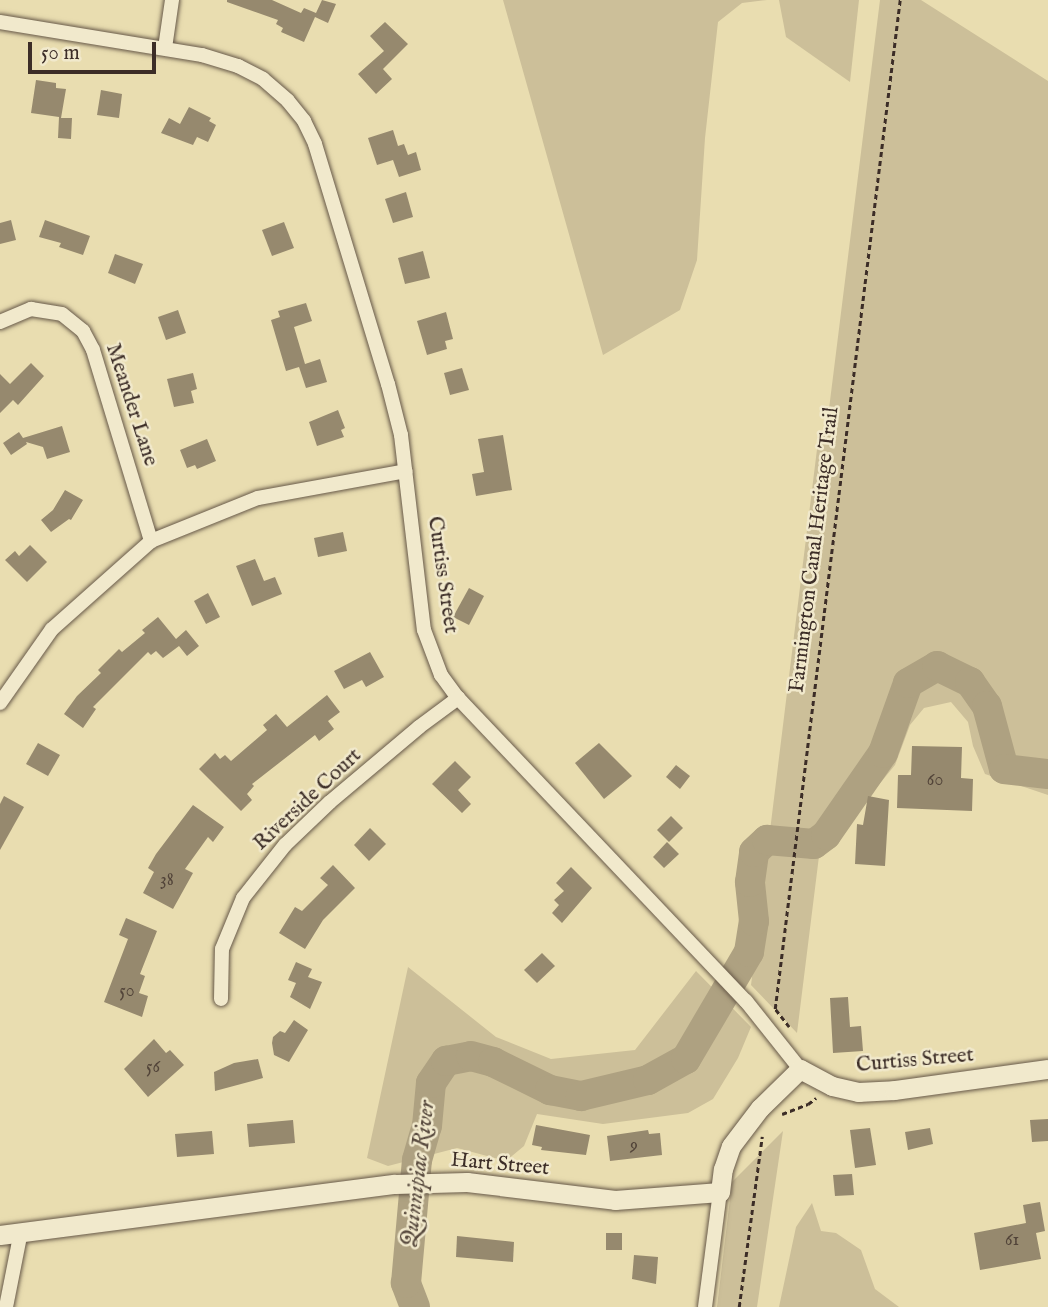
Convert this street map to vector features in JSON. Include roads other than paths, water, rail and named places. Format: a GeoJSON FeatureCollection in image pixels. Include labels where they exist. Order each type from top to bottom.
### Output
{"type":"FeatureCollection","features":[{"type":"Feature","properties":{"kind":"street"},"geometry":{"type":"LineString","coordinates":[[165,48],[172,0]]}},
{"type":"Feature","properties":{"kind":"street","name":"Curtiss Street"},"geometry":{"type":"LineString","coordinates":[[0,22],[165,48],[238,66],[263,79],[288,101],[303,121],[340,220],[388,384],[406,471],[425,630],[441,675],[458,698],[746,1001],[800,1069],[845,1090],[875,1092],[1048,1069]]}},
{"type":"Feature","properties":{"kind":"street","name":"Meander Lane"},"geometry":{"type":"LineString","coordinates":[[0,322],[31,309],[62,314],[83,331],[93,350],[151,541]]}},
{"type":"Feature","properties":{"kind":"street"},"geometry":{"type":"LineString","coordinates":[[0,703],[52,629],[151,541],[258,498],[406,471]]}},
{"type":"Feature","properties":{"kind":"street","name":"Riverside Court"},"geometry":{"type":"LineString","coordinates":[[221,999],[222,949],[243,898],[251,887],[285,845],[330,802],[458,698]]}},
{"type":"Feature","properties":{"kind":"street"},"geometry":{"type":"LineString","coordinates":[[705,1307],[723,1169],[731,1146],[760,1108],[800,1069]]}},
{"type":"Feature","properties":{"kind":"street","name":"Hart Street"},"geometry":{"type":"LineString","coordinates":[[0,1235],[395,1184],[434,1182],[512,1186],[615,1200],[720,1192]]}},
{"type":"Feature","properties":{"kind":"street"},"geometry":{"type":"LineString","coordinates":[[6,1307],[21,1231]]}},
{"type":"Feature","properties":{"kind":"waterway","name":"Quinnipiac River"},"geometry":{"type":"LineString","coordinates":[[415,1307],[406,1283],[417,1160],[427,1126],[431,1083],[446,1061],[471,1056],[493,1062],[550,1090],[581,1096],[648,1080],[686,1059],[749,952],[754,921],[750,882],[754,852],[767,840],[814,844],[826,835],[883,753],[908,683],[937,666],[970,682],[987,706],[1004,769],[1048,774]]}}]}
